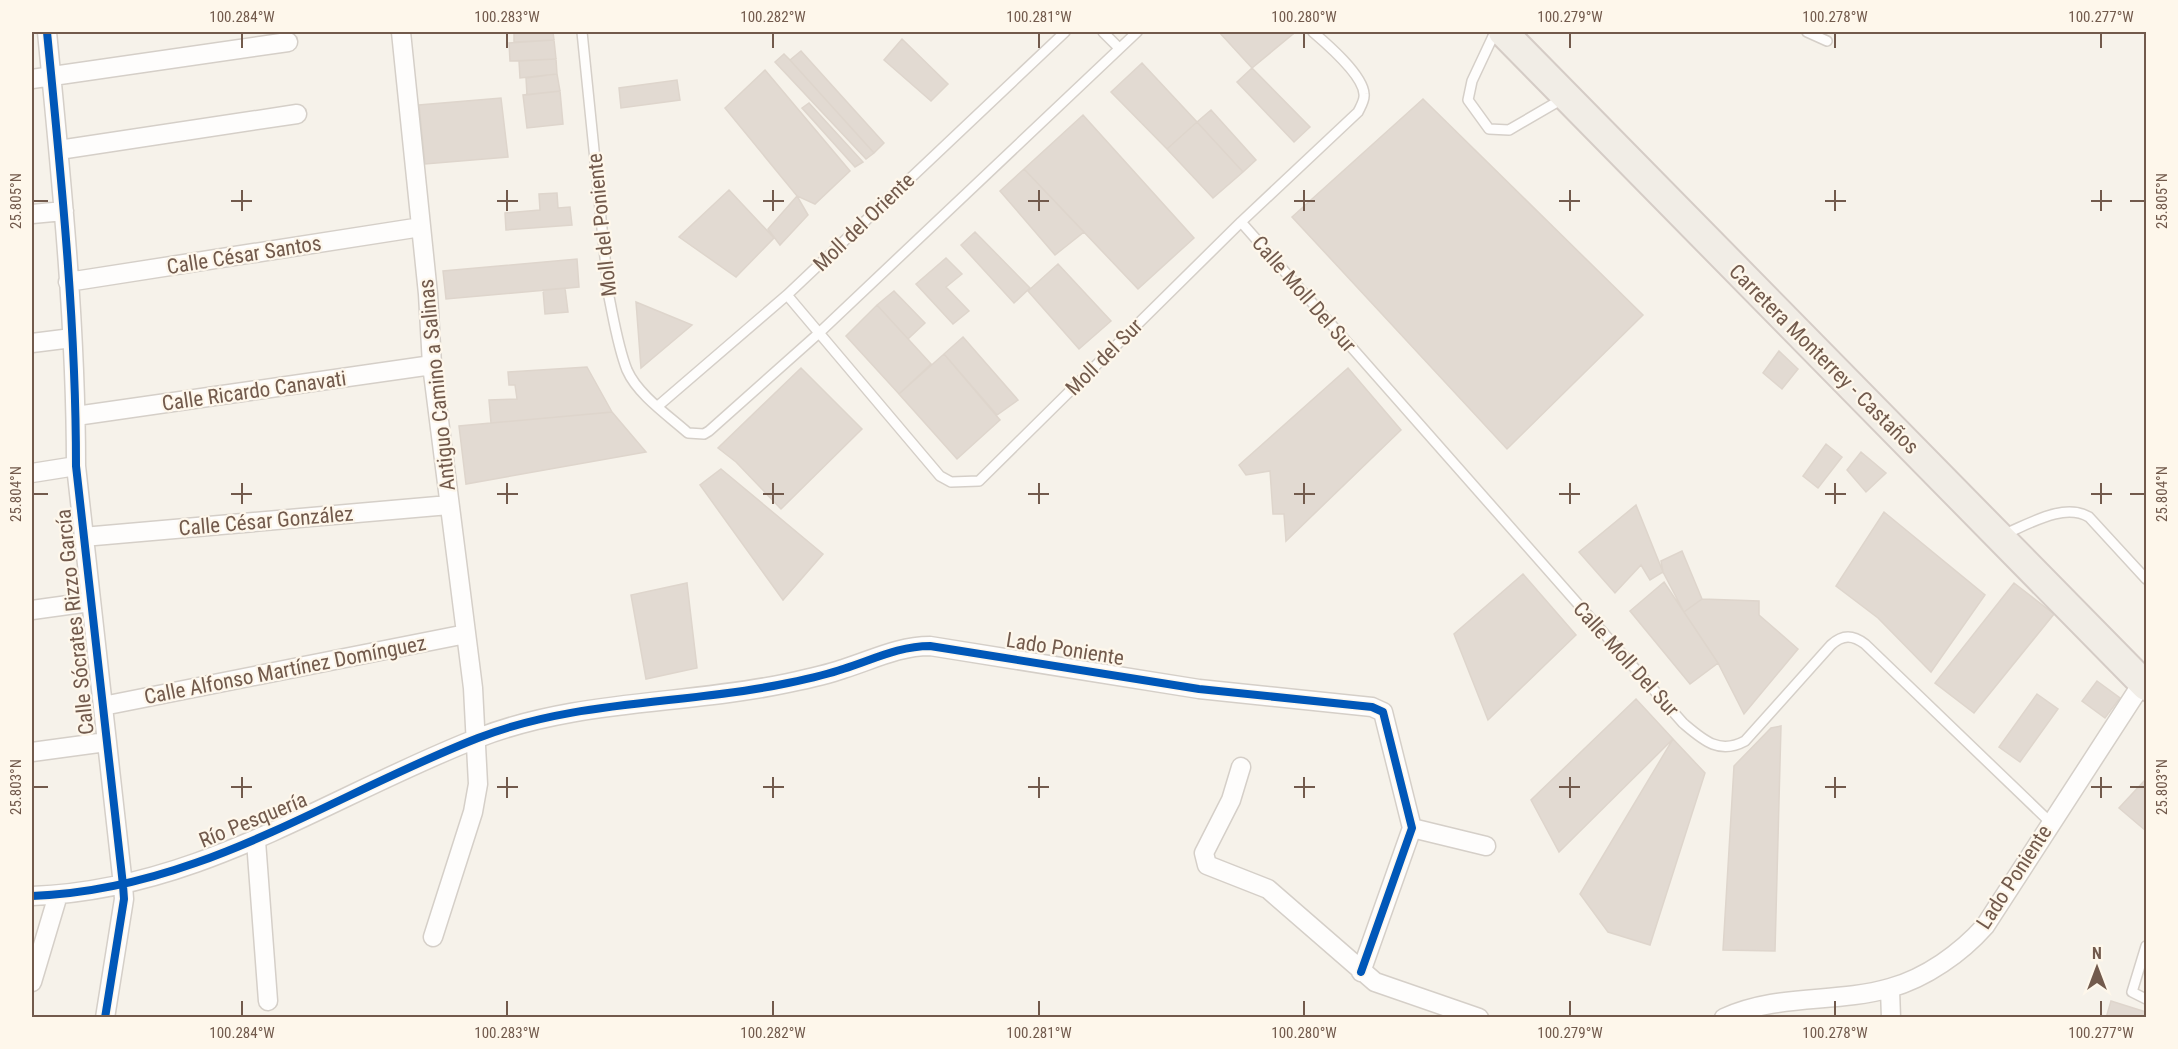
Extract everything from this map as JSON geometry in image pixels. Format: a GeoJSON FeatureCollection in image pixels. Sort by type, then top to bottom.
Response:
{"type":"FeatureCollection","features":[{"type":"Feature","properties":{"kind":"main road","name":"Carretera Monterrey - Castaños"},"geometry":{"type":"LineString","coordinates":[[1503,32],[2145,684]]}},
{"type":"Feature","properties":{"kind":"street","name":"Calle Sócrates Rizzo García"},"geometry":{"type":"LineString","coordinates":[[47,32],[64,211],[76,417],[76,466],[124,899],[105,1017]]}},
{"type":"Feature","properties":{"kind":"street","name":"Antiguo Camino a Salinas"},"geometry":{"type":"LineString","coordinates":[[401,32],[421,227],[432,365],[477,739],[478,784],[473,812],[433,937]]}},
{"type":"Feature","properties":{"kind":"street"},"geometry":{"type":"LineString","coordinates":[[32,79],[288,42]]}},
{"type":"Feature","properties":{"kind":"street"},"geometry":{"type":"LineString","coordinates":[[59,150],[297,114]]}},
{"type":"Feature","properties":{"kind":"street"},"geometry":{"type":"LineString","coordinates":[[32,214],[64,211]]}},
{"type":"Feature","properties":{"kind":"street","name":"Calle César Santos"},"geometry":{"type":"LineString","coordinates":[[68,282],[421,227]]}},
{"type":"Feature","properties":{"kind":"street"},"geometry":{"type":"LineString","coordinates":[[32,343],[72,338]]}},
{"type":"Feature","properties":{"kind":"street","name":"Calle Ricardo Canavati"},"geometry":{"type":"LineString","coordinates":[[76,417],[432,365]]}},
{"type":"Feature","properties":{"kind":"street"},"geometry":{"type":"LineString","coordinates":[[32,473],[76,466]]}},
{"type":"Feature","properties":{"kind":"street","name":"Calle César González"},"geometry":{"type":"LineString","coordinates":[[83,537],[449,505]]}},
{"type":"Feature","properties":{"kind":"street"},"geometry":{"type":"LineString","coordinates":[[32,610],[90,602]]}},
{"type":"Feature","properties":{"kind":"street","name":"Calle Alfonso Martínez Domínguez"},"geometry":{"type":"LineString","coordinates":[[103,706],[466,634]]}},
{"type":"Feature","properties":{"kind":"street","name":"Lado Poniente"},"geometry":{"type":"LineString","coordinates":[[477,739],[525,722],[565,712],[787,683],[842,670],[916,646],[930,646],[1198,689],[1377,708],[1383,712],[1387,720],[1412,828]]}},
{"type":"Feature","properties":{"kind":"street","name":"Lado Poniente"},"geometry":{"type":"LineString","coordinates":[[1724,1017],[1765,1003],[1890,989],[1952,957],[1972,940],[1998,906],[2050,822],[2145,684]]}},
{"type":"Feature","properties":{"kind":"street","name":"Río Pesquería"},"geometry":{"type":"LineString","coordinates":[[32,896],[58,895],[123,885],[164,874],[256,841],[477,739]]}},
{"type":"Feature","properties":{"kind":"street"},"geometry":{"type":"LineString","coordinates":[[32,752],[106,742]]}},
{"type":"Feature","properties":{"kind":"street"},"geometry":{"type":"LineString","coordinates":[[1241,767],[1231,800],[1204,853],[1206,865],[1268,889],[1360,972],[1394,990],[1479,1017]]}},
{"type":"Feature","properties":{"kind":"street"},"geometry":{"type":"LineString","coordinates":[[1360,972],[1412,828],[1486,846]]}},
{"type":"Feature","properties":{"kind":"street"},"geometry":{"type":"LineString","coordinates":[[256,841],[268,1001]]}},
{"type":"Feature","properties":{"kind":"street"},"geometry":{"type":"LineString","coordinates":[[32,982],[58,895]]}},
{"type":"Feature","properties":{"kind":"street"},"geometry":{"type":"LineString","coordinates":[[1890,989],[1891,1017]]}},
{"type":"Feature","properties":{"kind":"lane","name":"Moll del Poniente"},"geometry":{"type":"LineString","coordinates":[[582,32],[609,297],[628,371],[658,406],[688,433],[704,434],[819,333],[1137,32]]}},
{"type":"Feature","properties":{"kind":"lane","name":"Moll del Oriente"},"geometry":{"type":"LineString","coordinates":[[658,406],[787,295],[1065,32]]}},
{"type":"Feature","properties":{"kind":"lane"},"geometry":{"type":"LineString","coordinates":[[1103,32],[1119,48]]}},
{"type":"Feature","properties":{"kind":"lane","name":"Moll del Sur"},"geometry":{"type":"LineString","coordinates":[[787,295],[940,476],[951,482],[979,481],[1241,222],[1358,112],[1363,103],[1364,93],[1361,83],[1339,56],[1313,32]]}},
{"type":"Feature","properties":{"kind":"lane"},"geometry":{"type":"LineString","coordinates":[[1494,32],[1472,81],[1468,100],[1489,129],[1509,130],[1566,97]]}},
{"type":"Feature","properties":{"kind":"lane"},"geometry":{"type":"LineString","coordinates":[[1807,32],[1827,41]]}},
{"type":"Feature","properties":{"kind":"lane","name":"Calle Moll Del Sur"},"geometry":{"type":"LineString","coordinates":[[1241,222],[1683,723],[1707,743],[1729,747],[1745,741],[1837,639],[1851,637],[1865,644],[2050,822]]}},
{"type":"Feature","properties":{"kind":"lane"},"geometry":{"type":"LineString","coordinates":[[2000,536],[2064,512],[2081,512],[2089,517],[2146,579]]}},
{"type":"Feature","properties":{"kind":"lane"},"geometry":{"type":"LineString","coordinates":[[2146,946],[2132,992],[2146,999]]}},
{"type":"Feature","properties":{"kind":"building"},"geometry":{"type":"Polygon","coordinates":[[[514,32],[553,32],[554,40],[514,42],[514,32]]]}},
{"type":"Feature","properties":{"kind":"building"},"geometry":{"type":"Polygon","coordinates":[[[1219,32],[1290,32],[1293,34],[1252,68],[1219,32]]]}},
{"type":"Feature","properties":{"kind":"building"},"geometry":{"type":"Polygon","coordinates":[[[902,39],[948,84],[931,101],[884,60],[902,39]]]}},
{"type":"Feature","properties":{"kind":"building"},"geometry":{"type":"Polygon","coordinates":[[[554,40],[556,59],[510,61],[509,43],[554,40]]]}},
{"type":"Feature","properties":{"kind":"building"},"geometry":{"type":"Polygon","coordinates":[[[801,51],[884,143],[874,153],[790,60],[801,51]]]}},
{"type":"Feature","properties":{"kind":"building"},"geometry":{"type":"Polygon","coordinates":[[[784,54],[874,153],[866,159],[775,62],[784,54]]]}},
{"type":"Feature","properties":{"kind":"building"},"geometry":{"type":"Polygon","coordinates":[[[556,59],[557,74],[520,78],[519,61],[556,59]]]}},
{"type":"Feature","properties":{"kind":"building"},"geometry":{"type":"Polygon","coordinates":[[[1142,63],[1197,122],[1167,149],[1111,92],[1142,63]]]}},
{"type":"Feature","properties":{"kind":"building"},"geometry":{"type":"Polygon","coordinates":[[[1252,68],[1310,127],[1294,142],[1237,82],[1252,68]]]}},
{"type":"Feature","properties":{"kind":"building"},"geometry":{"type":"Polygon","coordinates":[[[765,70],[850,171],[815,204],[797,196],[725,108],[765,70]]]}},
{"type":"Feature","properties":{"kind":"building"},"geometry":{"type":"Polygon","coordinates":[[[557,74],[560,91],[527,95],[526,78],[557,74]]]}},
{"type":"Feature","properties":{"kind":"building"},"geometry":{"type":"Polygon","coordinates":[[[677,80],[680,100],[621,108],[619,88],[677,80]]]}},
{"type":"Feature","properties":{"kind":"building"},"geometry":{"type":"Polygon","coordinates":[[[560,91],[563,124],[527,128],[523,95],[560,91]]]}},
{"type":"Feature","properties":{"kind":"building"},"geometry":{"type":"Polygon","coordinates":[[[501,98],[508,157],[425,164],[419,105],[501,98]]]}},
{"type":"Feature","properties":{"kind":"building"},"geometry":{"type":"Polygon","coordinates":[[[1423,99],[1643,315],[1507,449],[1292,217],[1423,99]]]}},
{"type":"Feature","properties":{"kind":"building"},"geometry":{"type":"Polygon","coordinates":[[[809,103],[863,162],[855,167],[802,108],[809,103]]]}},
{"type":"Feature","properties":{"kind":"building"},"geometry":{"type":"Polygon","coordinates":[[[1211,110],[1256,160],[1243,172],[1197,122],[1211,110]]]}},
{"type":"Feature","properties":{"kind":"building"},"geometry":{"type":"Polygon","coordinates":[[[1083,115],[1194,238],[1138,289],[1024,169],[1083,115]]]}},
{"type":"Feature","properties":{"kind":"building"},"geometry":{"type":"Polygon","coordinates":[[[1197,122],[1243,172],[1213,198],[1167,149],[1197,122]]]}},
{"type":"Feature","properties":{"kind":"building"},"geometry":{"type":"Polygon","coordinates":[[[1024,169],[1084,232],[1055,255],[1000,191],[1024,169]]]}},
{"type":"Feature","properties":{"kind":"building"},"geometry":{"type":"Polygon","coordinates":[[[729,190],[774,238],[736,277],[679,237],[729,190]]]}},
{"type":"Feature","properties":{"kind":"building"},"geometry":{"type":"Polygon","coordinates":[[[557,193],[558,208],[570,207],[572,225],[506,230],[505,213],[540,210],[539,194],[557,193]]]}},
{"type":"Feature","properties":{"kind":"building"},"geometry":{"type":"Polygon","coordinates":[[[797,196],[808,215],[780,245],[768,229],[797,196]]]}},
{"type":"Feature","properties":{"kind":"building"},"geometry":{"type":"Polygon","coordinates":[[[975,232],[1030,288],[1014,303],[961,245],[975,232]]]}},
{"type":"Feature","properties":{"kind":"building"},"geometry":{"type":"Polygon","coordinates":[[[946,258],[962,274],[946,287],[969,311],[953,324],[916,284],[946,258]]]}},
{"type":"Feature","properties":{"kind":"building"},"geometry":{"type":"Polygon","coordinates":[[[577,259],[579,287],[446,299],[443,271],[577,259]]]}},
{"type":"Feature","properties":{"kind":"building"},"geometry":{"type":"Polygon","coordinates":[[[1058,264],[1111,321],[1079,349],[1028,291],[1058,264]]]}},
{"type":"Feature","properties":{"kind":"building"},"geometry":{"type":"Polygon","coordinates":[[[565,288],[568,312],[545,314],[543,290],[565,288]]]}},
{"type":"Feature","properties":{"kind":"building"},"geometry":{"type":"Polygon","coordinates":[[[894,291],[925,323],[908,339],[877,305],[894,291]]]}},
{"type":"Feature","properties":{"kind":"building"},"geometry":{"type":"Polygon","coordinates":[[[636,302],[692,325],[641,368],[636,302]]]}},
{"type":"Feature","properties":{"kind":"building"},"geometry":{"type":"Polygon","coordinates":[[[877,305],[931,364],[899,394],[846,336],[877,305]]]}},
{"type":"Feature","properties":{"kind":"building"},"geometry":{"type":"Polygon","coordinates":[[[963,337],[1018,400],[997,415],[944,354],[963,337]]]}},
{"type":"Feature","properties":{"kind":"building"},"geometry":{"type":"Polygon","coordinates":[[[1779,351],[1798,369],[1782,389],[1763,373],[1779,351]]]}},
{"type":"Feature","properties":{"kind":"building"},"geometry":{"type":"Polygon","coordinates":[[[944,354],[1000,420],[957,459],[899,394],[944,354]]]}},
{"type":"Feature","properties":{"kind":"building"},"geometry":{"type":"Polygon","coordinates":[[[587,367],[612,412],[491,423],[489,400],[517,399],[515,385],[509,385],[508,372],[587,367]]]}},
{"type":"Feature","properties":{"kind":"building"},"geometry":{"type":"Polygon","coordinates":[[[801,368],[862,429],[781,509],[736,462],[718,448],[801,368]]]}},
{"type":"Feature","properties":{"kind":"building"},"geometry":{"type":"Polygon","coordinates":[[[1348,368],[1401,430],[1286,541],[1284,514],[1273,514],[1270,471],[1246,475],[1239,465],[1348,368]]]}},
{"type":"Feature","properties":{"kind":"building"},"geometry":{"type":"Polygon","coordinates":[[[612,412],[646,452],[466,484],[459,426],[612,412]]]}},
{"type":"Feature","properties":{"kind":"building"},"geometry":{"type":"Polygon","coordinates":[[[1826,444],[1842,457],[1818,488],[1803,476],[1826,444]]]}},
{"type":"Feature","properties":{"kind":"building"},"geometry":{"type":"Polygon","coordinates":[[[1861,452],[1886,473],[1866,492],[1847,470],[1861,452]]]}},
{"type":"Feature","properties":{"kind":"building"},"geometry":{"type":"Polygon","coordinates":[[[721,469],[823,554],[783,600],[700,485],[721,469]]]}},
{"type":"Feature","properties":{"kind":"building"},"geometry":{"type":"Polygon","coordinates":[[[1636,505],[1663,572],[1650,580],[1641,565],[1615,593],[1579,552],[1636,505]]]}},
{"type":"Feature","properties":{"kind":"building"},"geometry":{"type":"Polygon","coordinates":[[[1884,512],[1985,595],[1931,672],[1878,618],[1836,586],[1884,512]]]}},
{"type":"Feature","properties":{"kind":"building"},"geometry":{"type":"Polygon","coordinates":[[[1682,551],[1702,599],[1684,612],[1663,572],[1661,561],[1682,551]]]}},
{"type":"Feature","properties":{"kind":"building"},"geometry":{"type":"Polygon","coordinates":[[[1523,574],[1576,635],[1488,720],[1454,634],[1523,574]]]}},
{"type":"Feature","properties":{"kind":"building"},"geometry":{"type":"Polygon","coordinates":[[[1664,582],[1718,663],[1690,684],[1630,611],[1664,582]]]}},
{"type":"Feature","properties":{"kind":"building"},"geometry":{"type":"Polygon","coordinates":[[[687,583],[697,668],[646,679],[631,595],[687,583]]]}},
{"type":"Feature","properties":{"kind":"building"},"geometry":{"type":"Polygon","coordinates":[[[2014,583],[2054,614],[1974,713],[1935,683],[2014,583]]]}},
{"type":"Feature","properties":{"kind":"building"},"geometry":{"type":"Polygon","coordinates":[[[1702,599],[1759,601],[1759,615],[1798,649],[1744,714],[1718,663],[1684,612],[1702,599]]]}},
{"type":"Feature","properties":{"kind":"building"},"geometry":{"type":"Polygon","coordinates":[[[2097,681],[2120,698],[2105,718],[2082,701],[2097,681]]]}},
{"type":"Feature","properties":{"kind":"building"},"geometry":{"type":"Polygon","coordinates":[[[2037,694],[2058,709],[2020,762],[1999,747],[2037,694]]]}},
{"type":"Feature","properties":{"kind":"building"},"geometry":{"type":"Polygon","coordinates":[[[1636,699],[1673,739],[1559,852],[1531,800],[1636,699]]]}},
{"type":"Feature","properties":{"kind":"building"},"geometry":{"type":"Polygon","coordinates":[[[1781,726],[1775,951],[1723,950],[1734,766],[1771,728],[1781,726]]]}},
{"type":"Feature","properties":{"kind":"building"},"geometry":{"type":"Polygon","coordinates":[[[1673,739],[1705,773],[1650,945],[1608,932],[1580,894],[1673,739]]]}},
{"type":"Feature","properties":{"kind":"building"},"geometry":{"type":"Polygon","coordinates":[[[2146,779],[2146,831],[2119,808],[2146,779]]]}},
{"type":"Feature","properties":{"kind":"building"},"geometry":{"type":"Polygon","coordinates":[[[2111,1001],[2146,1012],[2144,1018],[2106,1018],[2111,1001]]]}},
{"type":"Feature","properties":{"kind":"cycle path"},"geometry":{"type":"LineString","coordinates":[[47,32],[71,303],[76,466],[124,899],[105,1018]]}},
{"type":"Feature","properties":{"kind":"cycle path"},"geometry":{"type":"LineString","coordinates":[[32,896],[93,890],[151,877],[207,859],[261,837],[422,761],[516,725],[593,709],[788,683],[830,673],[896,651],[930,646],[1199,689],[1372,707],[1383,712],[1412,828],[1361,972]]}}]}
